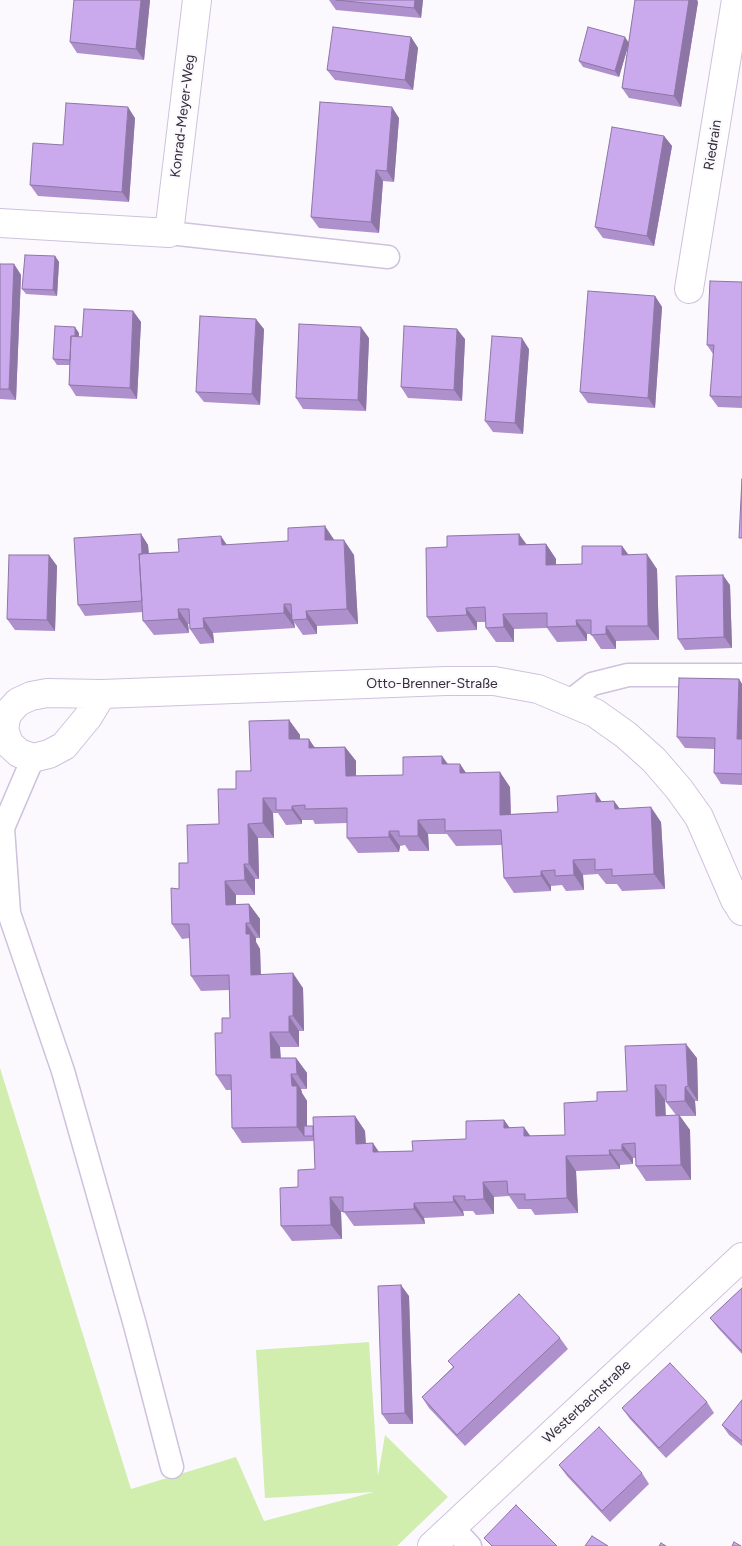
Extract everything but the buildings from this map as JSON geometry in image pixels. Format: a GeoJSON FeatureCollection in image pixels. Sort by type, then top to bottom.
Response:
{"type":"FeatureCollection","features":[{"type":"Feature","properties":{"kind":"street","name":"Konrad-Meyer-Weg"},"geometry":{"type":"LineString","coordinates":[[169,233],[197,0]]}},
{"type":"Feature","properties":{"kind":"street","name":"Riedrain"},"geometry":{"type":"LineString","coordinates":[[689,289],[736,0]]}},
{"type":"Feature","properties":{"kind":"street"},"geometry":{"type":"LineString","coordinates":[[0,223],[169,233]]}},
{"type":"Feature","properties":{"kind":"street","name":"Otto-Brenner-Straße"},"geometry":{"type":"LineString","coordinates":[[33,758],[19,753],[10,744],[4,729],[7,714],[18,702],[47,693],[102,694],[446,681],[494,681],[538,689],[595,713],[654,760],[679,789],[699,817],[735,900],[742,911]]}},
{"type":"Feature","properties":{"kind":"street"},"geometry":{"type":"LineString","coordinates":[[33,758],[50,754],[64,746],[83,724],[102,694]]}},
{"type":"Feature","properties":{"kind":"street","name":"Westerbachstraße"},"geometry":{"type":"LineString","coordinates":[[432,1546],[461,1536],[742,1257]]}},
{"type":"Feature","properties":{"kind":"lane"},"geometry":{"type":"LineString","coordinates":[[169,233],[388,257]]}},
{"type":"Feature","properties":{"kind":"lane"},"geometry":{"type":"LineString","coordinates":[[570,701],[592,684],[628,675],[742,675]]}},
{"type":"Feature","properties":{"kind":"lane"},"geometry":{"type":"LineString","coordinates":[[33,758],[3,828],[9,913],[62,1071],[135,1324],[172,1467]]}},
{"type":"Feature","properties":{"kind":"green space"},"geometry":{"type":"Polygon","coordinates":[[[0,1068],[131,1489],[236,1457],[264,1521],[374,1492],[265,1498],[256,1350],[369,1342],[378,1476],[385,1435],[448,1497],[397,1546],[0,1546],[0,1068]]]}}]}
